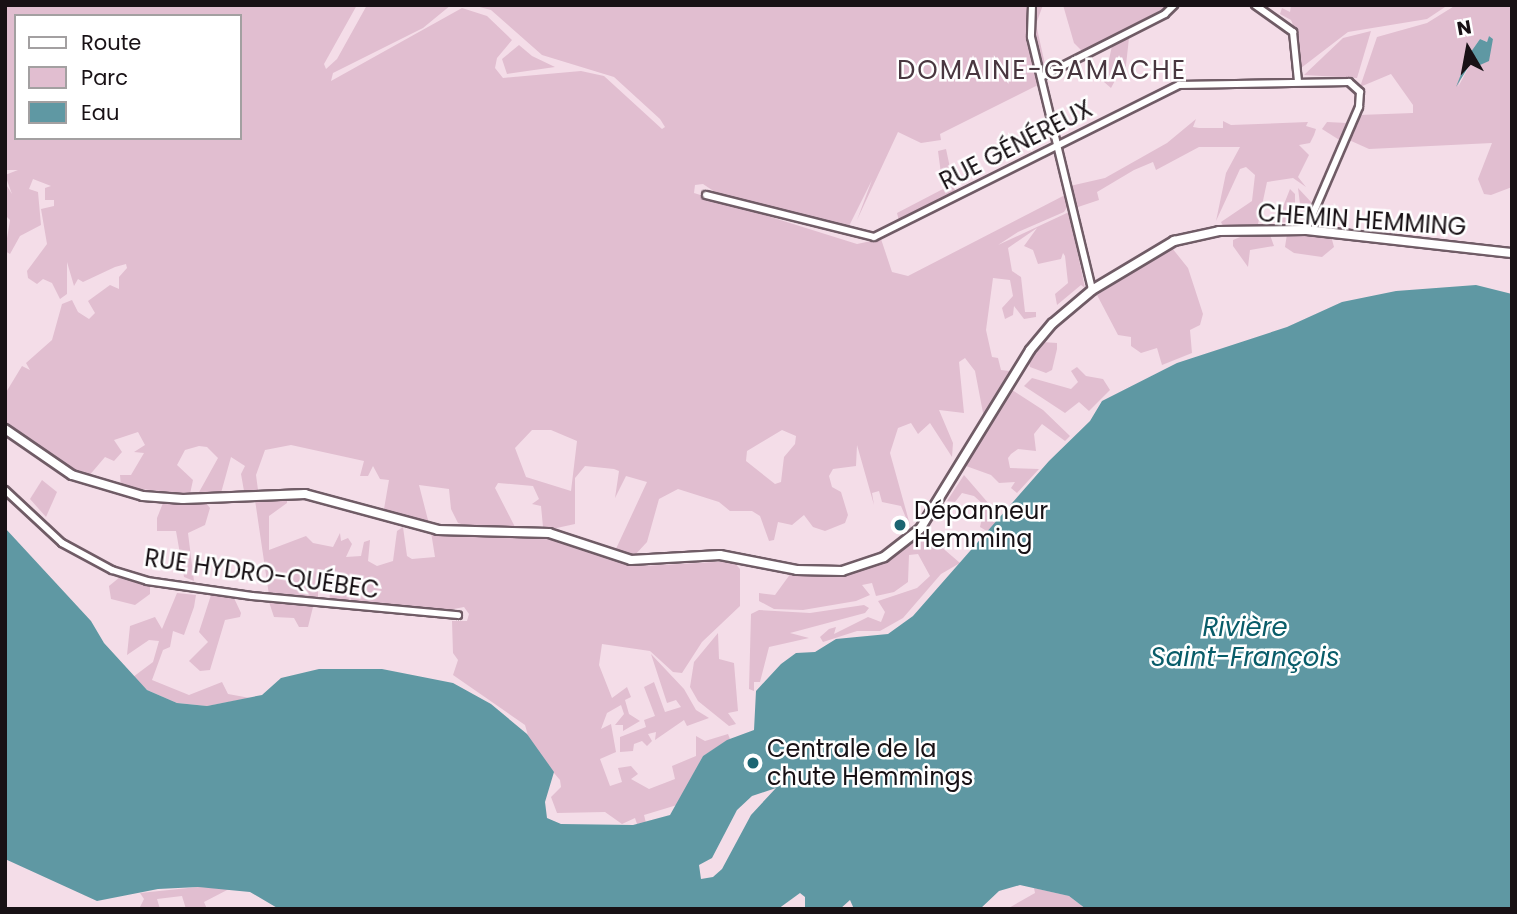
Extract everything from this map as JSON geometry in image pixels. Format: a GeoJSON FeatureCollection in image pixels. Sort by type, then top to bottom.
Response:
{"type":"FeatureCollection","features":[{"type":"Feature","properties":{"kind":"street"},"geometry":{"type":"LineString","coordinates":[[1032,5],[1029,26],[1092,290]]}},
{"type":"Feature","properties":{"kind":"street"},"geometry":{"type":"LineString","coordinates":[[1041,77],[1159,18],[1174,5]]}},
{"type":"Feature","properties":{"kind":"street"},"geometry":{"type":"LineString","coordinates":[[1255,5],[1293,32],[1298,81]]}},
{"type":"Feature","properties":{"kind":"street","name":"RUE GÉNÉREUX"},"geometry":{"type":"LineString","coordinates":[[706,195],[874,237],[1179,85],[1349,82],[1360,92],[1359,107],[1306,230]]}},
{"type":"Feature","properties":{"kind":"street","name":"CHEMIN HEMMING"},"geometry":{"type":"LineString","coordinates":[[5,429],[72,475],[143,496],[313,494],[438,530],[549,533],[631,560],[720,555],[802,571],[842,571],[884,557],[920,529],[1033,345],[1092,290],[1189,235],[1306,230],[1512,253]]}},
{"type":"Feature","properties":{"kind":"street","name":"RUE HYDRO-QUÉBEC"},"geometry":{"type":"LineString","coordinates":[[5,490],[62,543],[112,570],[147,581],[250,596],[458,615]]}},
{"type":"Feature","properties":{"kind":"green space"},"geometry":{"type":"Polygon","coordinates":[[[5,5],[357,5],[324,64],[326,69],[337,59],[367,5],[451,5],[423,28],[333,73],[331,81],[462,8],[487,16],[512,40],[497,58],[495,68],[503,78],[581,71],[604,76],[662,129],[665,127],[660,119],[614,77],[542,55],[491,10],[472,5],[1043,5],[1036,24],[1046,69],[1041,68],[1032,34],[1032,11],[1027,10],[1040,84],[940,134],[941,140],[921,143],[898,132],[857,220],[872,180],[848,228],[727,200],[703,184],[695,185],[694,193],[857,244],[881,239],[892,272],[908,276],[1065,195],[1068,206],[1064,212],[1018,232],[998,245],[1069,212],[1085,288],[1081,285],[1057,305],[1055,294],[1068,283],[1065,256],[1063,253],[1061,259],[1038,264],[1033,250],[1024,246],[1037,228],[1008,248],[1012,271],[1021,277],[1025,312],[1036,312],[1036,317],[1024,319],[1014,306],[1013,315],[1005,319],[1002,308],[1013,296],[1010,280],[993,278],[986,330],[992,357],[998,358],[1001,370],[1009,371],[1010,376],[984,418],[975,371],[965,358],[959,362],[964,413],[939,410],[953,443],[952,457],[930,423],[918,434],[911,423],[898,428],[890,453],[912,532],[901,506],[882,502],[879,491],[872,493],[874,505],[857,445],[856,466],[833,469],[829,476],[832,487],[841,492],[848,515],[845,523],[825,531],[813,527],[804,515],[792,525],[778,522],[774,540],[769,541],[760,516],[752,511],[730,511],[719,502],[678,489],[659,499],[647,542],[634,556],[615,551],[647,482],[626,476],[615,498],[619,471],[614,469],[585,466],[575,478],[575,524],[552,529],[543,527],[541,506],[532,504],[539,499],[533,486],[498,483],[495,488],[515,527],[474,528],[458,523],[451,509],[449,489],[419,485],[429,524],[384,509],[389,480],[380,479],[373,466],[368,476],[360,476],[364,461],[291,445],[265,450],[256,475],[258,490],[244,491],[241,474],[245,466],[231,457],[221,493],[198,494],[218,458],[207,447],[199,446],[185,450],[177,465],[193,480],[190,494],[121,487],[120,475],[131,475],[144,453],[134,452],[145,445],[138,432],[114,440],[122,452],[114,461],[105,457],[88,477],[61,464],[5,424],[5,394],[22,366],[30,370],[26,363],[52,340],[62,304],[72,300],[78,312],[89,319],[95,313],[88,301],[110,285],[119,289],[119,277],[127,268],[126,264],[83,282],[78,279],[74,286],[67,262],[67,294],[60,299],[52,283],[43,279],[37,284],[28,278],[27,271],[47,244],[41,209],[54,206],[54,200],[45,200],[45,188],[51,186],[33,179],[29,189],[38,192],[41,225],[20,236],[10,254],[5,251],[10,220],[5,215],[5,183],[12,194],[5,175],[18,170],[5,170],[5,5]],[[532,430],[515,448],[526,477],[571,491],[577,441],[551,430],[532,430]],[[782,430],[747,451],[746,461],[775,484],[781,482],[784,457],[795,444],[796,436],[782,430]]]}},
{"type":"Feature","properties":{"kind":"green space"},"geometry":{"type":"Polygon","coordinates":[[[1063,5],[1170,5],[1083,52],[1074,43],[1063,5]]]}},
{"type":"Feature","properties":{"kind":"green space"},"geometry":{"type":"Polygon","coordinates":[[[1291,5],[1448,5],[1427,19],[1348,32],[1301,68],[1296,32],[1291,20],[1280,14],[1282,8],[1290,12],[1291,5]]]}},
{"type":"Feature","properties":{"kind":"green space"},"geometry":{"type":"Polygon","coordinates":[[[1456,5],[1512,5],[1512,187],[1491,195],[1484,194],[1478,179],[1492,143],[1369,149],[1349,140],[1359,115],[1413,113],[1413,105],[1391,74],[1360,87],[1377,37],[1427,23],[1456,5]],[[1489,36],[1487,42],[1480,39],[1468,56],[1458,87],[1472,61],[1480,65],[1493,39],[1489,36]]]}},
{"type":"Feature","properties":{"kind":"green space"},"geometry":{"type":"Polygon","coordinates":[[[1371,31],[1357,78],[1304,75],[1343,38],[1371,31]]]}},
{"type":"Feature","properties":{"kind":"green space"},"geometry":{"type":"Polygon","coordinates":[[[1129,38],[1125,74],[1118,75],[1111,88],[1104,82],[1112,46],[1129,38]]]}},
{"type":"Feature","properties":{"kind":"green space"},"geometry":{"type":"Polygon","coordinates":[[[519,45],[532,56],[555,67],[507,74],[502,59],[519,45]]]}},
{"type":"Feature","properties":{"kind":"green space"},"geometry":{"type":"Polygon","coordinates":[[[1196,119],[1193,127],[1199,128],[1223,128],[1223,121],[1231,125],[1308,122],[1306,126],[1316,129],[1310,143],[1299,145],[1309,155],[1298,177],[1306,187],[1293,178],[1267,182],[1258,224],[1223,226],[1221,222],[1252,201],[1255,175],[1246,167],[1240,169],[1216,221],[1226,173],[1240,147],[1199,147],[1156,170],[1153,162],[1134,170],[1097,192],[1099,200],[1075,208],[1070,186],[1105,178],[1167,143],[1196,119]]]}},
{"type":"Feature","properties":{"kind":"green space"},"geometry":{"type":"Polygon","coordinates":[[[1327,122],[1347,123],[1341,141],[1322,129],[1327,122]]]}},
{"type":"Feature","properties":{"kind":"green space"},"geometry":{"type":"Polygon","coordinates":[[[946,149],[955,191],[899,221],[897,213],[943,189],[938,151],[946,149]]]}},
{"type":"Feature","properties":{"kind":"green space"},"geometry":{"type":"Polygon","coordinates":[[[1298,188],[1312,203],[1302,223],[1277,222],[1290,189],[1295,194],[1295,206],[1300,204],[1298,188]]]}},
{"type":"Feature","properties":{"kind":"green space"},"geometry":{"type":"Polygon","coordinates":[[[1287,234],[1331,236],[1334,247],[1322,257],[1294,253],[1285,247],[1287,234]]]}},
{"type":"Feature","properties":{"kind":"green space"},"geometry":{"type":"Polygon","coordinates":[[[1245,235],[1270,235],[1274,246],[1250,250],[1248,267],[1233,246],[1233,240],[1245,235]]]}},
{"type":"Feature","properties":{"kind":"green space"},"geometry":{"type":"Polygon","coordinates":[[[1172,248],[1188,268],[1203,314],[1200,325],[1190,330],[1192,353],[1162,365],[1157,348],[1141,353],[1131,346],[1131,337],[1118,335],[1097,295],[1172,248]]]}},
{"type":"Feature","properties":{"kind":"green space"},"geometry":{"type":"Polygon","coordinates":[[[1042,342],[1057,343],[1052,370],[1046,373],[1030,367],[1029,362],[1042,342]]]}},
{"type":"Feature","properties":{"kind":"green space"},"geometry":{"type":"Polygon","coordinates":[[[1077,367],[1086,376],[1103,379],[1110,390],[1089,411],[1079,402],[1065,413],[1024,386],[1032,378],[1071,389],[1078,382],[1071,371],[1077,367]]]}},
{"type":"Feature","properties":{"kind":"green space"},"geometry":{"type":"Polygon","coordinates":[[[1012,390],[1043,410],[1070,436],[1065,441],[1042,424],[1034,434],[1036,451],[1018,449],[1011,454],[1008,458],[1010,468],[1039,469],[1017,493],[1011,488],[1015,482],[999,483],[991,475],[966,466],[1012,390]]]}},
{"type":"Feature","properties":{"kind":"green space"},"geometry":{"type":"Polygon","coordinates":[[[964,475],[1002,519],[990,533],[980,527],[985,506],[974,496],[962,493],[955,502],[947,501],[964,475]]]}},
{"type":"Feature","properties":{"kind":"green space"},"geometry":{"type":"Polygon","coordinates":[[[42,480],[57,492],[46,517],[30,499],[42,480]]]}},
{"type":"Feature","properties":{"kind":"green space"},"geometry":{"type":"Polygon","coordinates":[[[287,497],[287,503],[269,516],[269,550],[306,536],[313,543],[333,547],[340,533],[341,541],[348,538],[352,544],[346,557],[361,556],[364,542],[370,540],[368,561],[377,566],[393,561],[397,531],[403,527],[407,556],[412,559],[435,557],[431,532],[546,537],[642,566],[733,561],[740,569],[740,606],[702,642],[682,673],[673,672],[650,651],[602,644],[599,665],[612,698],[627,687],[631,697],[625,700],[629,714],[640,721],[623,731],[623,725],[615,725],[624,714],[621,705],[607,713],[601,729],[611,724],[616,752],[600,759],[610,786],[622,782],[618,768],[631,766],[638,774],[631,779],[649,789],[675,779],[672,766],[696,756],[696,736],[705,741],[728,734],[730,739],[703,756],[677,805],[644,815],[646,823],[637,824],[635,818],[622,824],[605,812],[557,813],[551,797],[561,787],[560,780],[531,746],[525,725],[453,675],[458,660],[453,653],[452,621],[467,621],[469,614],[464,607],[438,612],[352,604],[350,597],[348,604],[329,601],[332,580],[324,579],[325,571],[318,569],[318,600],[269,595],[255,500],[287,497]]]}},
{"type":"Feature","properties":{"kind":"green space"},"geometry":{"type":"Polygon","coordinates":[[[205,502],[210,508],[205,525],[188,533],[194,581],[184,577],[176,531],[157,531],[157,518],[163,503],[205,502]]]}},
{"type":"Feature","properties":{"kind":"green space"},"geometry":{"type":"Polygon","coordinates":[[[924,532],[960,563],[941,574],[903,618],[880,631],[857,631],[823,642],[820,637],[829,629],[836,627],[834,634],[868,617],[881,622],[885,612],[878,601],[917,588],[930,576],[918,554],[909,555],[908,582],[894,592],[876,596],[872,583],[862,585],[870,595],[856,601],[803,610],[774,609],[759,601],[759,593],[775,595],[791,573],[831,576],[864,570],[900,552],[924,532]]]}},
{"type":"Feature","properties":{"kind":"green space"},"geometry":{"type":"Polygon","coordinates":[[[120,577],[150,585],[150,594],[135,605],[111,599],[109,586],[120,577]]]}},
{"type":"Feature","properties":{"kind":"green space"},"geometry":{"type":"Polygon","coordinates":[[[177,593],[196,595],[194,607],[184,635],[173,631],[170,647],[163,650],[152,680],[189,695],[222,682],[228,694],[250,698],[207,706],[177,703],[147,690],[133,677],[153,662],[159,641],[149,640],[127,655],[130,626],[155,617],[162,629],[177,593]]]}},
{"type":"Feature","properties":{"kind":"green space"},"geometry":{"type":"Polygon","coordinates":[[[211,595],[234,598],[241,613],[240,617],[225,620],[210,670],[200,671],[189,661],[208,642],[199,632],[211,595]]]}},
{"type":"Feature","properties":{"kind":"green space"},"geometry":{"type":"Polygon","coordinates":[[[269,602],[313,607],[308,627],[299,627],[294,618],[274,617],[269,602]]]}},
{"type":"Feature","properties":{"kind":"green space"},"geometry":{"type":"Polygon","coordinates":[[[864,605],[869,608],[865,613],[790,633],[809,638],[769,647],[760,682],[754,682],[754,691],[749,689],[751,614],[759,610],[810,613],[864,605]]]}},
{"type":"Feature","properties":{"kind":"green space"},"geometry":{"type":"Polygon","coordinates":[[[718,633],[719,659],[734,663],[738,711],[728,713],[736,724],[729,726],[698,701],[690,687],[694,662],[718,633]]]}},
{"type":"Feature","properties":{"kind":"green space"},"geometry":{"type":"Polygon","coordinates":[[[651,654],[684,689],[696,710],[709,718],[687,726],[684,720],[655,740],[656,732],[648,734],[652,741],[647,746],[642,741],[634,744],[633,751],[620,752],[620,737],[646,727],[644,720],[655,716],[644,687],[654,682],[665,712],[681,707],[676,700],[667,703],[651,654]]]}},
{"type":"Feature","properties":{"kind":"green space"},"geometry":{"type":"Polygon","coordinates":[[[198,887],[229,889],[204,902],[207,909],[186,909],[182,896],[157,899],[160,909],[139,909],[144,899],[140,893],[198,887]]]}},
{"type":"Feature","properties":{"kind":"green space"},"geometry":{"type":"Polygon","coordinates":[[[1034,888],[1069,896],[1086,909],[1007,909],[1035,893],[1034,888]]]}},
{"type":"Feature","properties":{"kind":"water"},"geometry":{"type":"Polygon","coordinates":[[[1489,36],[1493,39],[1489,61],[1480,65],[1472,61],[1456,87],[1468,56],[1480,39],[1487,42],[1489,36]]]}},
{"type":"Feature","properties":{"kind":"water","name":"Rivière Saint-François"},"geometry":{"type":"Polygon","coordinates":[[[1476,285],[1512,294],[1512,909],[1086,909],[1069,896],[1020,885],[999,891],[980,909],[854,909],[850,900],[840,909],[805,909],[805,897],[800,893],[778,909],[279,909],[250,892],[198,887],[158,889],[97,901],[5,859],[5,528],[91,621],[104,643],[147,690],[177,703],[207,706],[262,695],[281,678],[319,669],[382,669],[453,683],[491,704],[527,734],[554,772],[545,802],[547,818],[561,824],[633,825],[670,815],[703,756],[727,740],[754,730],[756,691],[781,664],[796,653],[815,652],[836,639],[888,634],[913,616],[1049,461],[1090,421],[1102,401],[1177,363],[1287,327],[1342,302],[1396,291],[1476,285]],[[776,788],[752,796],[737,810],[712,858],[699,865],[701,879],[713,877],[722,869],[751,815],[776,788]]]}},
{"type":"Feature","properties":{"kind":"place","name":"Dépanneur Hemming"},"geometry":{"type":"Point","coordinates":[900,525]}},
{"type":"Feature","properties":{"kind":"place","name":"Centrale de la chute Hemmings"},"geometry":{"type":"Point","coordinates":[753,763]}},
{"type":"Feature","properties":{"kind":"district","name":"DOMAINE-GAMACHE"},"geometry":{"type":"Point","coordinates":[1042,71]}}]}
